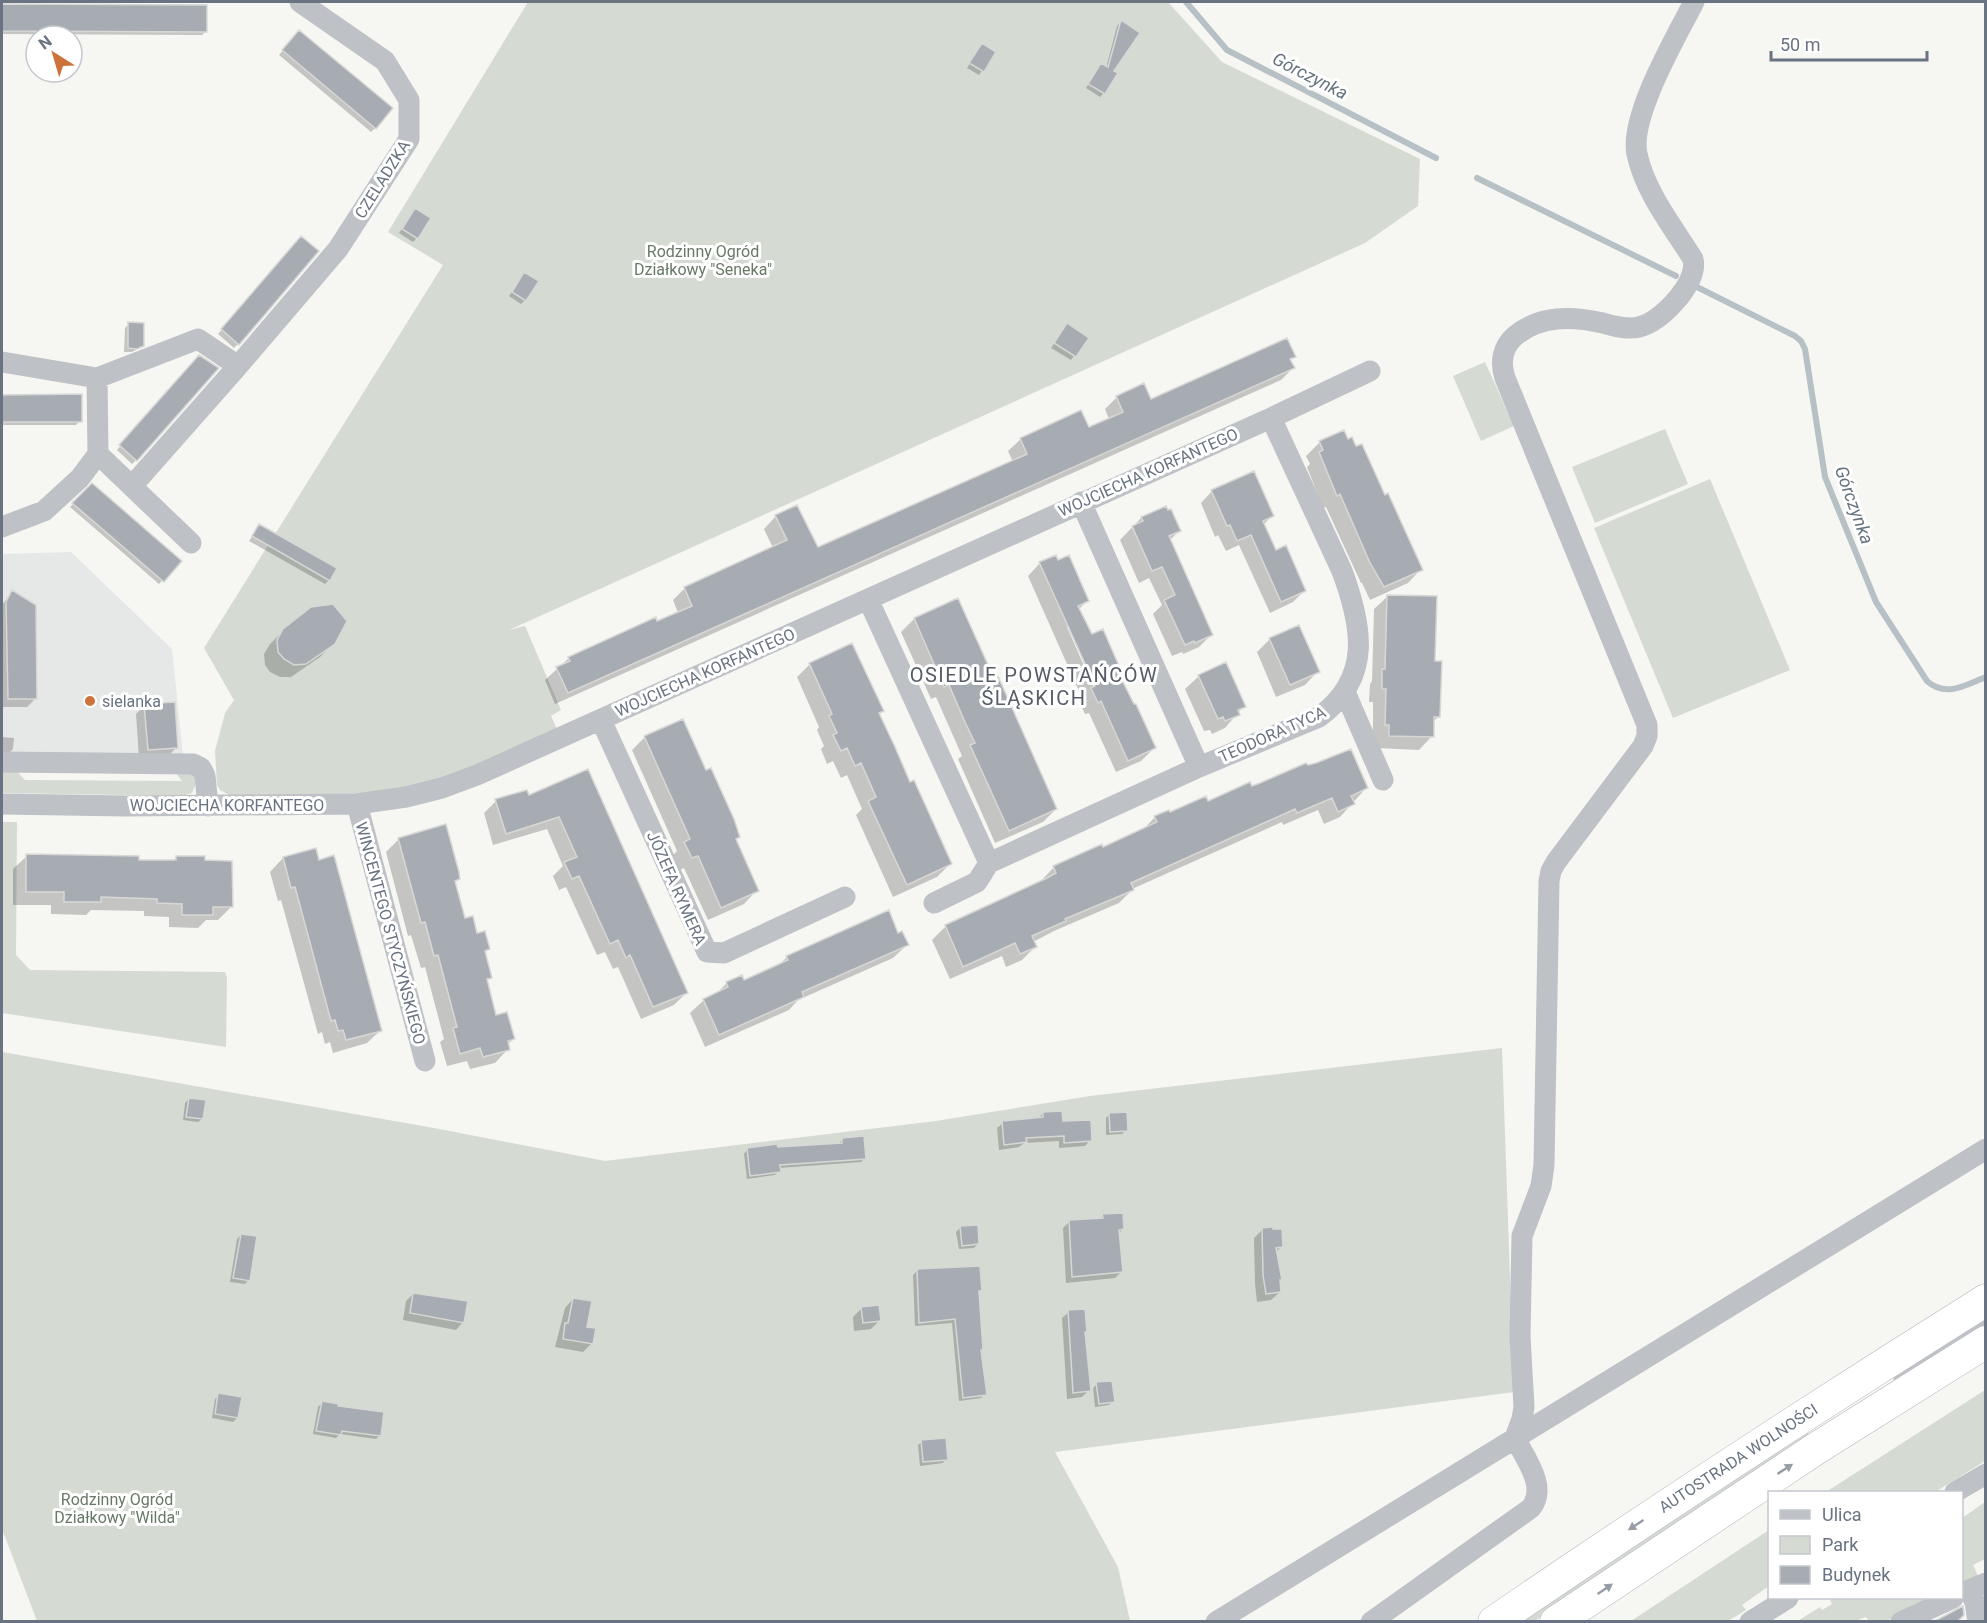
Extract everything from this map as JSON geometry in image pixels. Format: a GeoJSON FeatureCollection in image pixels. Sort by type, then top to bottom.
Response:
{"type":"FeatureCollection","features":[{"type":"Feature","properties":{"kind":"highway","name":"AUTOSTRADA WOLNOŚCI"},"geometry":{"type":"LineString","coordinates":[[1494,1622],[1617,1537],[1796,1419],[1986,1300]]}},
{"type":"Feature","properties":{"kind":"highway"},"geometry":{"type":"LineString","coordinates":[[1556,1622],[1817,1448],[1986,1342]]}},
{"type":"Feature","properties":{"kind":"street","name":"CZELADZKA"},"geometry":{"type":"LineString","coordinates":[[132,486],[338,249],[409,139],[409,100],[386,62],[300,2]]}},
{"type":"Feature","properties":{"kind":"street"},"geometry":{"type":"LineString","coordinates":[[1371,1622],[1531,1508],[1537,1498],[1537,1484],[1515,1438],[1524,1407],[1520,1336],[1522,1236],[1541,1186],[1544,1164],[1549,881],[1556,862],[1639,752],[1647,736],[1647,725],[1505,378],[1502,361],[1504,351],[1511,339],[1534,323],[1561,318],[1578,318],[1631,328],[1641,327],[1662,314],[1682,293],[1695,266],[1693,259],[1647,184],[1636,152],[1636,138],[1638,123],[1648,94],[1694,2]]}},
{"type":"Feature","properties":{"kind":"street"},"geometry":{"type":"LineString","coordinates":[[2,362],[97,378],[198,339],[238,366]]}},
{"type":"Feature","properties":{"kind":"street","name":"WOJCIECHA KORFANTEGO"},"geometry":{"type":"LineString","coordinates":[[2,804],[208,806],[357,804],[389,800],[441,788],[477,775],[601,720],[1271,418],[1370,371]]}},
{"type":"Feature","properties":{"kind":"street"},"geometry":{"type":"LineString","coordinates":[[2,527],[44,511],[80,478],[98,454],[97,378]]}},
{"type":"Feature","properties":{"kind":"street","name":"TEODORA TYCA"},"geometry":{"type":"LineString","coordinates":[[934,903],[977,882],[989,863],[1199,766],[1319,717],[1334,706],[1345,692],[1359,655],[1358,623],[1351,596],[1342,571],[1271,418]]}},
{"type":"Feature","properties":{"kind":"street"},"geometry":{"type":"LineString","coordinates":[[98,454],[191,543]]}},
{"type":"Feature","properties":{"kind":"street"},"geometry":{"type":"LineString","coordinates":[[1082,502],[1199,766]]}},
{"type":"Feature","properties":{"kind":"street"},"geometry":{"type":"LineString","coordinates":[[868,599],[989,863]]}},
{"type":"Feature","properties":{"kind":"street"},"geometry":{"type":"LineString","coordinates":[[1345,692],[1383,780]]}},
{"type":"Feature","properties":{"kind":"street","name":"JÓZEFA RYMERA"},"geometry":{"type":"LineString","coordinates":[[601,720],[707,952],[724,953],[845,897]]}},
{"type":"Feature","properties":{"kind":"street"},"geometry":{"type":"LineString","coordinates":[[2,762],[193,764],[201,768],[205,776],[208,806]]}},
{"type":"Feature","properties":{"kind":"street","name":"WINCENTEGO STYCZYŃSKIEGO"},"geometry":{"type":"LineString","coordinates":[[357,804],[425,1061]]}},
{"type":"Feature","properties":{"kind":"street"},"geometry":{"type":"LineString","coordinates":[[1216,1622],[1986,1149]]}},
{"type":"Feature","properties":{"kind":"street"},"geometry":{"type":"LineString","coordinates":[[1817,1448],[1986,1315]]}},
{"type":"Feature","properties":{"kind":"street"},"geometry":{"type":"LineString","coordinates":[[1796,1419],[1986,1324]]}},
{"type":"Feature","properties":{"kind":"street"},"geometry":{"type":"LineString","coordinates":[[1957,1491],[1986,1474]]}},
{"type":"Feature","properties":{"kind":"street"},"geometry":{"type":"LineString","coordinates":[[1967,1591],[1975,1602],[1978,1622]]}},
{"type":"Feature","properties":{"kind":"street"},"geometry":{"type":"LineString","coordinates":[[1750,1622],[1786,1599]]}},
{"type":"Feature","properties":{"kind":"street"},"geometry":{"type":"LineString","coordinates":[[1901,1622],[1950,1599]]}},
{"type":"Feature","properties":{"kind":"shaded area","name":"sielanka"},"geometry":{"type":"Polygon","coordinates":[[[71,552],[172,649],[183,756],[2,753],[2,554],[71,552]]]}},
{"type":"Feature","properties":{"kind":"green space","name":"Rodzinny Ogród Działkowy \"Seneka\""},"geometry":{"type":"Polygon","coordinates":[[[528,2],[1168,2],[1222,62],[1420,159],[1418,206],[1365,243],[509,630],[525,626],[561,710],[551,716],[557,729],[464,770],[406,788],[342,796],[231,796],[220,790],[217,785],[215,751],[225,713],[234,700],[204,648],[443,265],[388,232],[528,2]]]}},
{"type":"Feature","properties":{"kind":"green space"},"geometry":{"type":"Polygon","coordinates":[[[1485,362],[1514,426],[1481,441],[1453,376],[1485,362]]]}},
{"type":"Feature","properties":{"kind":"green space"},"geometry":{"type":"Polygon","coordinates":[[[1665,429],[1688,484],[1595,523],[1572,467],[1665,429]]]}},
{"type":"Feature","properties":{"kind":"green space"},"geometry":{"type":"Polygon","coordinates":[[[1710,479],[1790,670],[1673,718],[1594,528],[1710,479]]]}},
{"type":"Feature","properties":{"kind":"green space"},"geometry":{"type":"Polygon","coordinates":[[[2,767],[13,767],[25,780],[182,781],[175,772],[188,769],[197,781],[192,793],[183,796],[5,793],[2,792],[2,767]]]}},
{"type":"Feature","properties":{"kind":"green space"},"geometry":{"type":"Polygon","coordinates":[[[2,822],[17,822],[16,955],[30,970],[225,972],[227,978],[226,1047],[2,1013],[2,822]]]}},
{"type":"Feature","properties":{"kind":"green space","name":"Rodzinny Ogród Działkowy \"Wilda\""},"geometry":{"type":"Polygon","coordinates":[[[1502,1048],[1514,1392],[1055,1452],[1118,1567],[1130,1621],[37,1621],[2,1529],[2,1052],[434,1128],[605,1161],[936,1121],[1090,1096],[1502,1048]]]}},
{"type":"Feature","properties":{"kind":"green space"},"geometry":{"type":"Polygon","coordinates":[[[1985,1390],[1985,1461],[1937,1491],[1828,1491],[1985,1390]]]}},
{"type":"Feature","properties":{"kind":"green space"},"geometry":{"type":"Polygon","coordinates":[[[1808,1432],[1807,1439],[1535,1621],[1516,1622],[1808,1432]]]}},
{"type":"Feature","properties":{"kind":"green space"},"geometry":{"type":"Polygon","coordinates":[[[1985,1502],[1985,1559],[1973,1565],[1979,1578],[1963,1586],[1963,1517],[1985,1502]]]}},
{"type":"Feature","properties":{"kind":"green space"},"geometry":{"type":"Polygon","coordinates":[[[1768,1531],[1768,1587],[1742,1605],[1746,1610],[1728,1621],[1631,1621],[1768,1531]]]}},
{"type":"Feature","properties":{"kind":"green space"},"geometry":{"type":"Polygon","coordinates":[[[1935,1599],[1886,1621],[1869,1621],[1866,1617],[1855,1621],[1796,1622],[1820,1607],[1822,1610],[1832,1604],[1830,1600],[1935,1599]]]}},
{"type":"Feature","properties":{"kind":"building"},"geometry":{"type":"Polygon","coordinates":[[[2,4],[207,5],[207,32],[84,31],[84,24],[24,24],[24,31],[2,31],[2,4]]]}},
{"type":"Feature","properties":{"kind":"building"},"geometry":{"type":"Polygon","coordinates":[[[1121,20],[1140,33],[1114,71],[1118,73],[1105,94],[1088,84],[1101,63],[1108,67],[1121,20]]]}},
{"type":"Feature","properties":{"kind":"building"},"geometry":{"type":"Polygon","coordinates":[[[299,30],[393,108],[376,129],[282,50],[299,30]]]}},
{"type":"Feature","properties":{"kind":"building"},"geometry":{"type":"Polygon","coordinates":[[[982,43],[996,52],[984,72],[969,63],[982,43]]]}},
{"type":"Feature","properties":{"kind":"building"},"geometry":{"type":"Polygon","coordinates":[[[415,208],[431,218],[418,239],[402,229],[415,208]]]}},
{"type":"Feature","properties":{"kind":"building"},"geometry":{"type":"Polygon","coordinates":[[[301,236],[319,251],[239,345],[221,329],[301,236]]]}},
{"type":"Feature","properties":{"kind":"building"},"geometry":{"type":"Polygon","coordinates":[[[524,272],[539,281],[526,301],[512,292],[524,272]]]}},
{"type":"Feature","properties":{"kind":"building"},"geometry":{"type":"Polygon","coordinates":[[[128,322],[144,323],[144,346],[137,349],[128,348],[128,322]]]}},
{"type":"Feature","properties":{"kind":"building"},"geometry":{"type":"Polygon","coordinates":[[[1067,323],[1089,338],[1076,357],[1054,343],[1067,323]]]}},
{"type":"Feature","properties":{"kind":"building"},"geometry":{"type":"Polygon","coordinates":[[[1287,338],[1296,357],[1290,359],[1295,368],[568,693],[556,667],[570,661],[568,657],[656,617],[657,621],[692,606],[684,587],[787,540],[775,515],[797,505],[818,547],[1027,454],[1020,438],[1081,410],[1089,427],[1123,412],[1116,396],[1144,383],[1151,399],[1287,338]]]}},
{"type":"Feature","properties":{"kind":"building"},"geometry":{"type":"Polygon","coordinates":[[[199,355],[219,368],[137,461],[119,445],[199,355]]]}},
{"type":"Feature","properties":{"kind":"building"},"geometry":{"type":"Polygon","coordinates":[[[82,394],[82,422],[2,422],[2,395],[82,394]]]}},
{"type":"Feature","properties":{"kind":"building"},"geometry":{"type":"Polygon","coordinates":[[[1344,430],[1348,439],[1352,437],[1356,446],[1362,444],[1385,495],[1388,493],[1423,570],[1384,587],[1370,563],[1340,494],[1337,496],[1319,452],[1323,450],[1319,441],[1344,430]]]}},
{"type":"Feature","properties":{"kind":"building"},"geometry":{"type":"Polygon","coordinates":[[[1254,471],[1274,516],[1263,521],[1276,550],[1286,545],[1306,591],[1281,602],[1251,535],[1237,541],[1230,525],[1227,526],[1211,490],[1254,471]]]}},
{"type":"Feature","properties":{"kind":"building"},"geometry":{"type":"Polygon","coordinates":[[[92,483],[182,561],[164,582],[72,503],[92,483]]]}},
{"type":"Feature","properties":{"kind":"building"},"geometry":{"type":"Polygon","coordinates":[[[1166,506],[1168,510],[1171,509],[1181,531],[1169,536],[1213,635],[1185,645],[1164,600],[1175,595],[1162,567],[1152,571],[1132,526],[1143,521],[1141,517],[1166,506]]]}},
{"type":"Feature","properties":{"kind":"building"},"geometry":{"type":"Polygon","coordinates":[[[259,524],[337,568],[330,581],[252,536],[259,524]]]}},
{"type":"Feature","properties":{"kind":"building"},"geometry":{"type":"Polygon","coordinates":[[[1056,555],[1058,560],[1069,555],[1089,601],[1078,606],[1092,634],[1103,629],[1123,675],[1120,676],[1156,748],[1128,761],[1101,701],[1098,703],[1091,688],[1095,686],[1039,562],[1056,555]]]}},
{"type":"Feature","properties":{"kind":"building"},"geometry":{"type":"Polygon","coordinates":[[[12,590],[36,605],[37,699],[8,699],[6,602],[12,590]]]}},
{"type":"Feature","properties":{"kind":"building"},"geometry":{"type":"Polygon","coordinates":[[[1387,595],[1437,596],[1435,661],[1442,661],[1440,717],[1434,717],[1434,737],[1389,736],[1389,725],[1385,725],[1386,689],[1382,689],[1382,669],[1385,669],[1387,595]]]}},
{"type":"Feature","properties":{"kind":"building"},"geometry":{"type":"Polygon","coordinates":[[[958,598],[989,667],[993,665],[1057,809],[1009,831],[970,745],[975,743],[949,685],[944,687],[914,618],[958,598]]]}},
{"type":"Feature","properties":{"kind":"building"},"geometry":{"type":"Polygon","coordinates":[[[333,604],[347,621],[335,644],[306,664],[294,665],[284,659],[278,652],[277,640],[283,629],[311,607],[333,604]]]}},
{"type":"Feature","properties":{"kind":"building"},"geometry":{"type":"Polygon","coordinates":[[[1299,625],[1320,672],[1290,685],[1269,638],[1299,625]]]}},
{"type":"Feature","properties":{"kind":"building"},"geometry":{"type":"Polygon","coordinates":[[[852,643],[884,711],[879,713],[910,782],[914,780],[952,864],[907,885],[868,801],[876,797],[861,763],[855,766],[847,748],[841,751],[833,735],[837,733],[829,716],[832,714],[809,663],[852,643]]]}},
{"type":"Feature","properties":{"kind":"building"},"geometry":{"type":"Polygon","coordinates":[[[1226,662],[1246,707],[1238,710],[1240,715],[1225,721],[1223,717],[1218,719],[1198,675],[1226,662]]]}},
{"type":"Feature","properties":{"kind":"building"},"geometry":{"type":"Polygon","coordinates":[[[175,702],[178,748],[148,750],[144,704],[175,702]]]}},
{"type":"Feature","properties":{"kind":"building"},"geometry":{"type":"Polygon","coordinates":[[[683,719],[706,770],[711,768],[734,819],[740,837],[736,839],[759,891],[721,908],[698,856],[692,858],[684,842],[690,839],[644,736],[683,719]]]}},
{"type":"Feature","properties":{"kind":"building"},"geometry":{"type":"Polygon","coordinates":[[[1351,749],[1368,788],[1351,796],[1355,804],[1338,812],[1332,798],[1297,813],[1295,809],[1131,883],[1134,890],[1065,919],[1066,921],[1032,936],[1037,947],[1020,954],[1015,943],[963,967],[945,925],[1047,878],[1056,873],[1053,866],[1102,844],[1103,847],[1157,822],[1154,816],[1169,810],[1170,812],[1206,796],[1208,801],[1250,782],[1252,786],[1306,763],[1308,765],[1316,763],[1351,749]]]}},
{"type":"Feature","properties":{"kind":"building"},"geometry":{"type":"Polygon","coordinates":[[[588,769],[688,993],[653,1007],[630,955],[626,958],[618,940],[610,944],[579,876],[572,879],[564,862],[577,857],[559,817],[506,834],[495,799],[527,790],[529,795],[588,769]]]}},
{"type":"Feature","properties":{"kind":"building"},"geometry":{"type":"Polygon","coordinates":[[[446,824],[459,872],[460,879],[455,881],[465,918],[473,916],[477,933],[485,931],[490,949],[485,951],[492,978],[487,979],[496,1015],[507,1012],[515,1039],[508,1041],[510,1050],[483,1057],[480,1048],[460,1054],[453,1028],[457,1027],[438,955],[434,956],[425,922],[421,923],[398,838],[446,824]]]}},
{"type":"Feature","properties":{"kind":"building"},"geometry":{"type":"Polygon","coordinates":[[[316,848],[319,860],[334,855],[382,1031],[346,1040],[343,1030],[338,1031],[335,1020],[331,1021],[295,887],[291,888],[283,857],[316,848]]]}},
{"type":"Feature","properties":{"kind":"building"},"geometry":{"type":"Polygon","coordinates":[[[26,854],[139,856],[139,860],[176,860],[176,856],[205,856],[205,860],[232,861],[233,907],[213,907],[213,915],[182,915],[182,904],[157,903],[157,899],[101,897],[101,902],[64,902],[64,892],[26,892],[26,854]]]}},
{"type":"Feature","properties":{"kind":"building"},"geometry":{"type":"Polygon","coordinates":[[[889,910],[898,933],[902,931],[909,945],[802,992],[804,997],[719,1035],[703,999],[728,987],[726,982],[742,975],[744,980],[788,960],[786,956],[889,910]]]}},
{"type":"Feature","properties":{"kind":"building"},"geometry":{"type":"Polygon","coordinates":[[[189,1098],[206,1100],[203,1119],[186,1117],[189,1098]]]}},
{"type":"Feature","properties":{"kind":"building"},"geometry":{"type":"Polygon","coordinates":[[[1062,1111],[1063,1121],[1091,1120],[1092,1141],[1064,1143],[1064,1136],[1026,1138],[1027,1142],[1004,1145],[1002,1121],[1043,1117],[1043,1112],[1062,1111]]]}},
{"type":"Feature","properties":{"kind":"building"},"geometry":{"type":"Polygon","coordinates":[[[1127,1112],[1128,1131],[1110,1132],[1109,1113],[1127,1112]]]}},
{"type":"Feature","properties":{"kind":"building"},"geometry":{"type":"Polygon","coordinates":[[[864,1136],[866,1159],[780,1165],[781,1172],[750,1176],[747,1148],[777,1144],[778,1147],[842,1143],[842,1138],[864,1136]]]}},
{"type":"Feature","properties":{"kind":"building"},"geometry":{"type":"Polygon","coordinates":[[[1123,1213],[1124,1229],[1119,1230],[1123,1272],[1072,1277],[1069,1220],[1103,1218],[1102,1214],[1123,1213]]]}},
{"type":"Feature","properties":{"kind":"building"},"geometry":{"type":"Polygon","coordinates":[[[978,1225],[979,1244],[962,1246],[960,1226],[978,1225]]]}},
{"type":"Feature","properties":{"kind":"building"},"geometry":{"type":"Polygon","coordinates":[[[1273,1227],[1273,1229],[1282,1229],[1283,1247],[1276,1248],[1282,1280],[1280,1280],[1281,1292],[1266,1294],[1263,1275],[1262,1228],[1273,1227]]]}},
{"type":"Feature","properties":{"kind":"building"},"geometry":{"type":"Polygon","coordinates":[[[241,1234],[257,1236],[250,1281],[233,1278],[241,1234]]]}},
{"type":"Feature","properties":{"kind":"building"},"geometry":{"type":"Polygon","coordinates":[[[980,1266],[982,1291],[979,1291],[983,1350],[981,1350],[987,1395],[963,1398],[955,1319],[919,1323],[917,1269],[980,1266]]]}},
{"type":"Feature","properties":{"kind":"building"},"geometry":{"type":"Polygon","coordinates":[[[413,1293],[468,1301],[464,1323],[410,1313],[413,1293]]]}},
{"type":"Feature","properties":{"kind":"building"},"geometry":{"type":"Polygon","coordinates":[[[573,1298],[592,1301],[587,1327],[596,1328],[593,1344],[563,1339],[565,1323],[568,1323],[573,1298]]]}},
{"type":"Feature","properties":{"kind":"building"},"geometry":{"type":"Polygon","coordinates":[[[879,1305],[881,1321],[863,1323],[861,1307],[879,1305]]]}},
{"type":"Feature","properties":{"kind":"building"},"geometry":{"type":"Polygon","coordinates":[[[1085,1309],[1091,1391],[1073,1393],[1068,1310],[1085,1309]]]}},
{"type":"Feature","properties":{"kind":"building"},"geometry":{"type":"Polygon","coordinates":[[[1112,1381],[1115,1402],[1099,1404],[1096,1382],[1112,1381]]]}},
{"type":"Feature","properties":{"kind":"building"},"geometry":{"type":"Polygon","coordinates":[[[218,1393],[242,1397],[238,1418],[215,1414],[218,1393]]]}},
{"type":"Feature","properties":{"kind":"building"},"geometry":{"type":"Polygon","coordinates":[[[322,1401],[339,1404],[338,1406],[384,1412],[381,1436],[342,1431],[341,1435],[316,1431],[322,1401]]]}},
{"type":"Feature","properties":{"kind":"building"},"geometry":{"type":"Polygon","coordinates":[[[946,1438],[948,1460],[923,1462],[921,1440],[946,1438]]]}},
{"type":"Feature","properties":{"kind":"building"},"geometry":{"type":"Polygon","coordinates":[[[1963,1606],[1964,1615],[1957,1622],[1933,1622],[1963,1606]]]}},
{"type":"Feature","properties":{"kind":"waterway","name":"Górczynka"},"geometry":{"type":"LineString","coordinates":[[1186,2],[1227,50],[1436,158]]}},
{"type":"Feature","properties":{"kind":"waterway","name":"Górczynka"},"geometry":{"type":"LineString","coordinates":[[1477,178],[1676,276]]}},
{"type":"Feature","properties":{"kind":"waterway","name":"Górczynka"},"geometry":{"type":"LineString","coordinates":[[1697,287],[1801,341],[1805,349],[1825,477],[1876,602],[1927,681],[1934,686],[1941,689],[1956,688],[1986,677]]}},
{"type":"Feature","properties":{"kind":"place","name":"sielanka"},"geometry":{"type":"Point","coordinates":[90,701]}},
{"type":"Feature","properties":{"kind":"district","name":"OSIEDLE POWSTAŃCÓW ŚLĄSKICH"},"geometry":{"type":"Point","coordinates":[1034,686]}}]}
